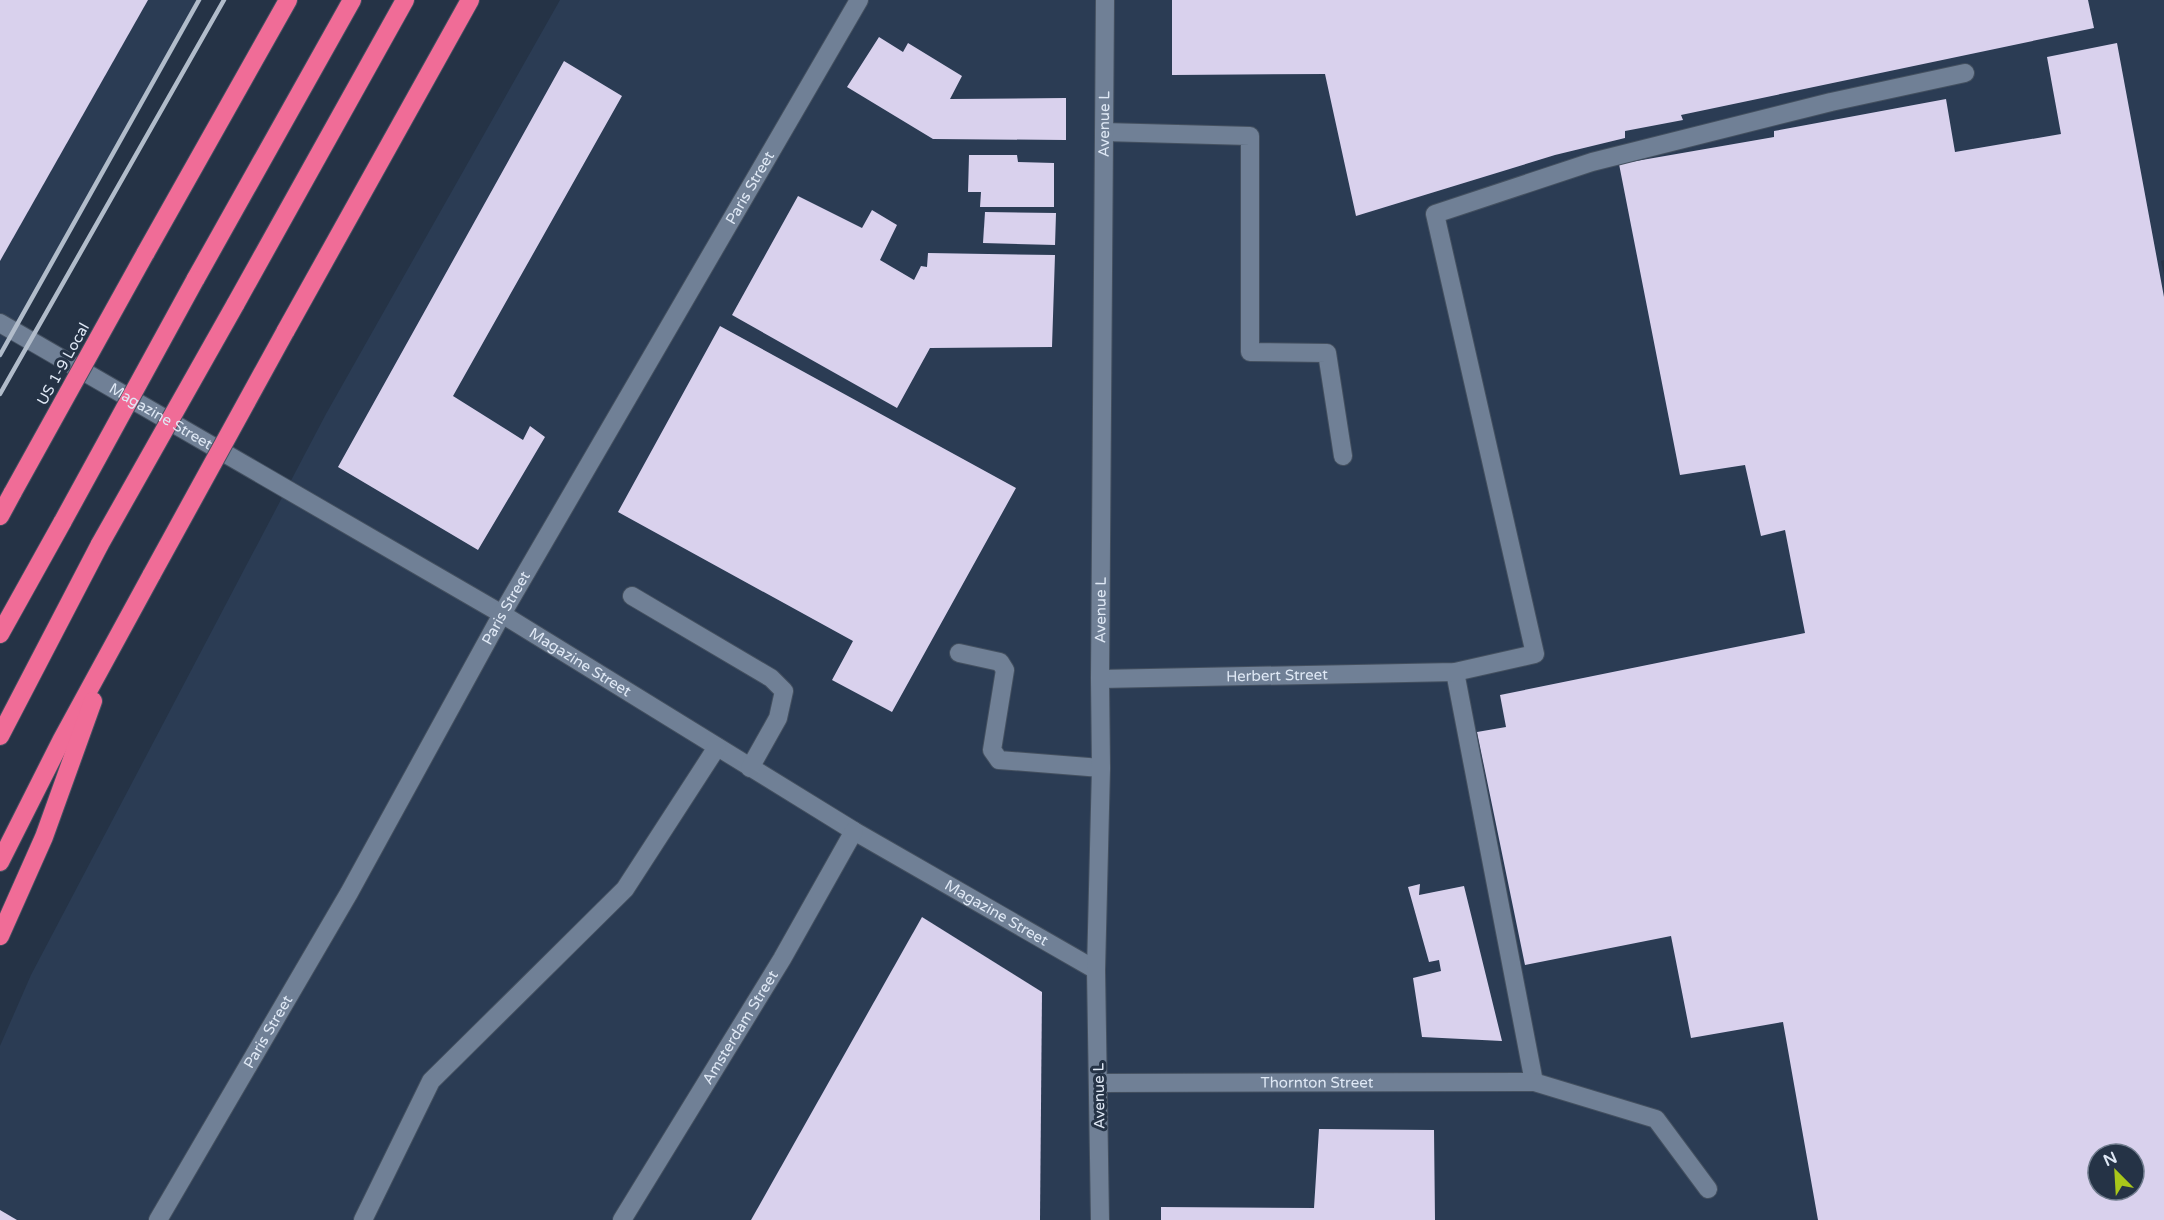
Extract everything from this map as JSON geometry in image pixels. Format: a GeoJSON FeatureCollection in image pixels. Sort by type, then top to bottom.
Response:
{"type":"FeatureCollection","features":[{"type":"Feature","properties":{"kind":"highway","name":"US 1-9 Local"},"geometry":{"type":"LineString","coordinates":[[0,516],[288,0]]}},
{"type":"Feature","properties":{"kind":"highway"},"geometry":{"type":"LineString","coordinates":[[0,634],[352,0]]}},
{"type":"Feature","properties":{"kind":"highway"},"geometry":{"type":"LineString","coordinates":[[0,736],[100,544],[405,0]]}},
{"type":"Feature","properties":{"kind":"highway"},"geometry":{"type":"LineString","coordinates":[[0,862],[62,739],[470,0]]}},
{"type":"Feature","properties":{"kind":"highway"},"geometry":{"type":"LineString","coordinates":[[0,936],[44,837],[110,654]]}},
{"type":"Feature","properties":{"kind":"street","name":"Paris Street"},"geometry":{"type":"LineString","coordinates":[[158,1220],[349,893],[502,614],[859,0]]}},
{"type":"Feature","properties":{"kind":"street","name":"Avenue L"},"geometry":{"type":"LineString","coordinates":[[1100,1220],[1096,970],[1101,768],[1105,0]]}},
{"type":"Feature","properties":{"kind":"street","name":"Herbert Street"},"geometry":{"type":"LineString","coordinates":[[1100,679],[1455,672],[1535,654],[1435,214],[1592,162],[1831,102],[1965,73]]}},
{"type":"Feature","properties":{"kind":"street"},"geometry":{"type":"LineString","coordinates":[[1104,132],[1250,136],[1250,352],[1327,352],[1343,456]]}},
{"type":"Feature","properties":{"kind":"street","name":"Magazine Street"},"geometry":{"type":"LineString","coordinates":[[0,322],[502,614],[854,831],[1096,970]]}},
{"type":"Feature","properties":{"kind":"street"},"geometry":{"type":"LineString","coordinates":[[632,596],[771,678],[784,691],[778,718],[750,768]]}},
{"type":"Feature","properties":{"kind":"street"},"geometry":{"type":"LineString","coordinates":[[958,653],[1000,662],[1005,670],[992,750],[999,760],[1101,768]]}},
{"type":"Feature","properties":{"kind":"street"},"geometry":{"type":"LineString","coordinates":[[1455,672],[1534,1082]]}},
{"type":"Feature","properties":{"kind":"street"},"geometry":{"type":"LineString","coordinates":[[363,1220],[431,1081],[625,889],[717,747]]}},
{"type":"Feature","properties":{"kind":"street","name":"Amsterdam Street"},"geometry":{"type":"LineString","coordinates":[[622,1220],[782,959],[854,831]]}},
{"type":"Feature","properties":{"kind":"street","name":"Thornton Street"},"geometry":{"type":"LineString","coordinates":[[1099,1083],[1534,1082],[1656,1119],[1708,1189]]}},
{"type":"Feature","properties":{"kind":"shaded area"},"geometry":{"type":"Polygon","coordinates":[[[0,0],[202,0],[0,360],[0,0]]]}},
{"type":"Feature","properties":{"kind":"shaded area"},"geometry":{"type":"Polygon","coordinates":[[[560,0],[2164,0],[2164,260],[2161,261],[2164,275],[2164,1220],[0,1220],[0,1046],[31,975],[326,414],[560,0]]]}},
{"type":"Feature","properties":{"kind":"building"},"geometry":{"type":"Polygon","coordinates":[[[0,0],[148,0],[0,261],[0,0]]]}},
{"type":"Feature","properties":{"kind":"building"},"geometry":{"type":"Polygon","coordinates":[[[1172,0],[2088,0],[2094,28],[1681,115],[1683,120],[1625,131],[1625,138],[1555,155],[1356,216],[1325,74],[1172,75],[1172,0]]]}},
{"type":"Feature","properties":{"kind":"building"},"geometry":{"type":"Polygon","coordinates":[[[879,37],[903,52],[908,43],[962,76],[950,99],[1066,98],[1066,140],[933,139],[847,87],[879,37]]]}},
{"type":"Feature","properties":{"kind":"building"},"geometry":{"type":"Polygon","coordinates":[[[2117,43],[2164,297],[2164,1220],[1818,1220],[1783,1022],[1691,1038],[1671,936],[1525,965],[1477,732],[1506,727],[1500,695],[1805,633],[1785,530],[1761,536],[1745,465],[1680,475],[1619,164],[1774,137],[1774,131],[1946,99],[1955,152],[2061,134],[2047,57],[2117,43]]]}},
{"type":"Feature","properties":{"kind":"building"},"geometry":{"type":"Polygon","coordinates":[[[564,61],[622,96],[453,396],[523,440],[530,426],[545,437],[478,550],[338,467],[564,61]]]}},
{"type":"Feature","properties":{"kind":"building"},"geometry":{"type":"Polygon","coordinates":[[[969,155],[1017,155],[1018,162],[1054,163],[1054,207],[980,207],[981,192],[968,192],[969,155]]]}},
{"type":"Feature","properties":{"kind":"building"},"geometry":{"type":"Polygon","coordinates":[[[798,196],[862,228],[872,210],[897,225],[880,260],[914,280],[921,266],[927,267],[928,253],[1055,255],[1052,347],[930,348],[897,408],[732,315],[798,196]]]}},
{"type":"Feature","properties":{"kind":"building"},"geometry":{"type":"Polygon","coordinates":[[[985,212],[1056,213],[1055,245],[983,243],[985,212]]]}},
{"type":"Feature","properties":{"kind":"building"},"geometry":{"type":"Polygon","coordinates":[[[720,326],[1016,488],[892,712],[832,680],[853,641],[618,512],[720,326]]]}},
{"type":"Feature","properties":{"kind":"building"},"geometry":{"type":"Polygon","coordinates":[[[1420,884],[1419,895],[1464,886],[1502,1041],[1422,1037],[1413,978],[1441,971],[1439,960],[1429,962],[1408,887],[1420,884]]]}},
{"type":"Feature","properties":{"kind":"building"},"geometry":{"type":"Polygon","coordinates":[[[922,917],[1042,992],[1040,1220],[751,1220],[922,917]]]}},
{"type":"Feature","properties":{"kind":"building"},"geometry":{"type":"Polygon","coordinates":[[[1319,1129],[1434,1130],[1435,1220],[1161,1220],[1161,1207],[1314,1208],[1319,1129]]]}},
{"type":"Feature","properties":{"kind":"building"},"geometry":{"type":"Polygon","coordinates":[[[0,1210],[17,1220],[0,1220],[0,1210]]]}},
{"type":"Feature","properties":{"kind":"railway"},"geometry":{"type":"LineString","coordinates":[[0,355],[199,0]]}},
{"type":"Feature","properties":{"kind":"railway"},"geometry":{"type":"LineString","coordinates":[[0,394],[224,0]]}}]}
